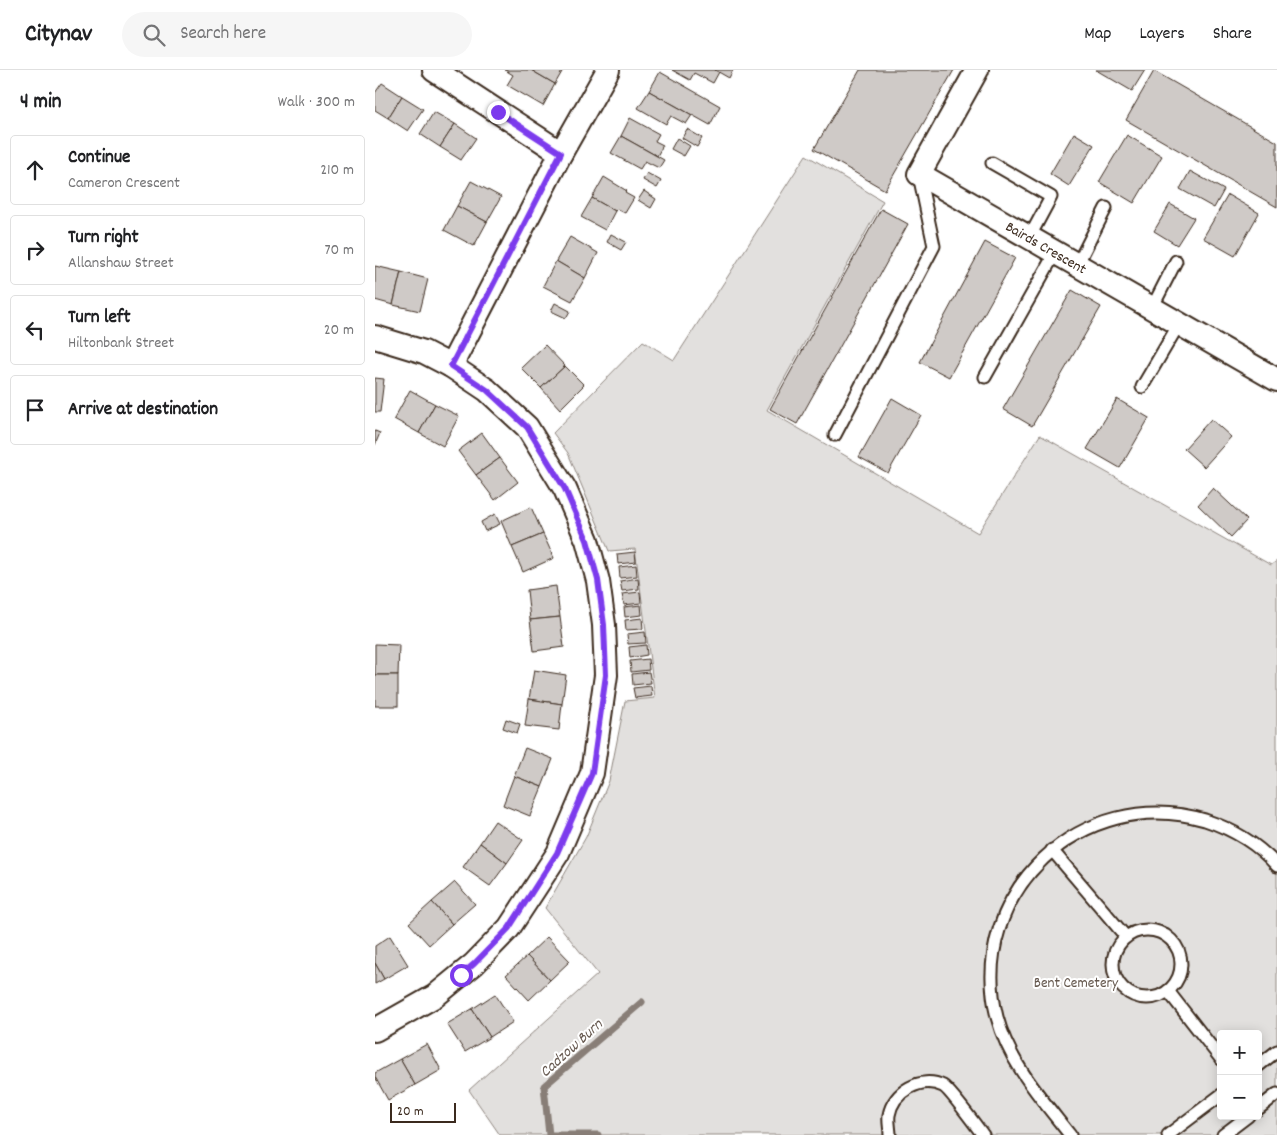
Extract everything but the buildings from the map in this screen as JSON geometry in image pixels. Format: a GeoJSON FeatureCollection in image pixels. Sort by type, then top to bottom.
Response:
{"type":"FeatureCollection","features":[{"type":"Feature","properties":{"kind":"street"},"geometry":{"type":"LineString","coordinates":[[434,70],[561,153]]}},
{"type":"Feature","properties":{"kind":"street"},"geometry":{"type":"LineString","coordinates":[[451,366],[561,153],[608,70]]}},
{"type":"Feature","properties":{"kind":"street"},"geometry":{"type":"LineString","coordinates":[[919,174],[977,70]]}},
{"type":"Feature","properties":{"kind":"street","name":"Bairds Crescent"},"geometry":{"type":"LineString","coordinates":[[919,174],[1277,380]]}},
{"type":"Feature","properties":{"kind":"street"},"geometry":{"type":"LineString","coordinates":[[375,337],[424,352],[451,366],[487,390],[527,427],[565,489],[587,540],[598,580],[604,625],[606,675],[592,773],[557,853],[509,928],[474,964],[435,996],[375,1030]]}},
{"type":"Feature","properties":{"kind":"lane"},"geometry":{"type":"LineString","coordinates":[[992,163],[1051,197],[1029,238]]}},
{"type":"Feature","properties":{"kind":"lane"},"geometry":{"type":"LineString","coordinates":[[835,435],[934,246],[919,174]]}},
{"type":"Feature","properties":{"kind":"lane"},"geometry":{"type":"LineString","coordinates":[[1077,265],[1107,208]]}},
{"type":"Feature","properties":{"kind":"lane"},"geometry":{"type":"LineString","coordinates":[[985,378],[1055,253]]}},
{"type":"Feature","properties":{"kind":"lane"},"geometry":{"type":"LineString","coordinates":[[1152,308],[1176,261]]}},
{"type":"Feature","properties":{"kind":"lane"},"geometry":{"type":"LineString","coordinates":[[1142,387],[1179,324]]}},
{"type":"Feature","properties":{"kind":"lane"},"geometry":{"type":"LineString","coordinates":[[1070,1135],[1029,1082],[1007,1046],[997,1017],[992,987],[993,959],[999,929],[1012,898],[1033,869],[1052,850],[1081,831],[1118,817],[1149,813],[1189,816],[1219,825],[1246,839],[1269,857],[1277,866]]}},
{"type":"Feature","properties":{"kind":"lane"},"geometry":{"type":"LineString","coordinates":[[1052,850],[1126,937]]}},
{"type":"Feature","properties":{"kind":"lane"},"geometry":{"type":"LineString","coordinates":[[1140,930],[1155,931],[1169,938],[1178,950],[1181,964],[1177,979],[1168,991],[1154,997],[1139,997],[1125,990],[1116,978],[1113,963],[1117,948],[1126,937],[1140,930]]}},
{"type":"Feature","properties":{"kind":"lane"},"geometry":{"type":"LineString","coordinates":[[1168,991],[1217,1054]]}},
{"type":"Feature","properties":{"kind":"lane"},"geometry":{"type":"LineString","coordinates":[[1262,1063],[1277,1051]]}},
{"type":"Feature","properties":{"kind":"lane"},"geometry":{"type":"LineString","coordinates":[[891,1135],[889,1116],[900,1094],[914,1085],[927,1083],[944,1087],[983,1135]]}},
{"type":"Feature","properties":{"kind":"lane"},"geometry":{"type":"LineString","coordinates":[[1262,1105],[1277,1094]]}},
{"type":"Feature","properties":{"kind":"lane"},"geometry":{"type":"LineString","coordinates":[[1167,1135],[1217,1098]]}},
{"type":"Feature","properties":{"kind":"lane"},"geometry":{"type":"LineString","coordinates":[[1223,1135],[1243,1120]]}},
{"type":"Feature","properties":{"kind":"green space","name":"Bent Cemetery"},"geometry":{"type":"Polygon","coordinates":[[[806,155],[883,201],[767,410],[978,533],[1040,435],[1271,565],[1277,561],[1277,1135],[500,1135],[469,1090],[598,974],[545,908],[586,837],[609,781],[625,701],[655,698],[635,549],[609,551],[568,453],[553,433],[643,341],[674,360],[806,155]]]}},
{"type":"Feature","properties":{"kind":"waterway","name":"Cadzow Burn"},"geometry":{"type":"LineString","coordinates":[[598,1135],[549,1135],[544,1086],[642,1002]]}},
{"type":"Feature","properties":{"kind":"route"},"geometry":{"type":"LineString","coordinates":[[461,975],[509,928],[557,853],[592,773],[606,675],[604,625],[598,580],[587,540],[565,489],[527,427],[487,390],[451,366],[561,153],[498,112]]}}]}
